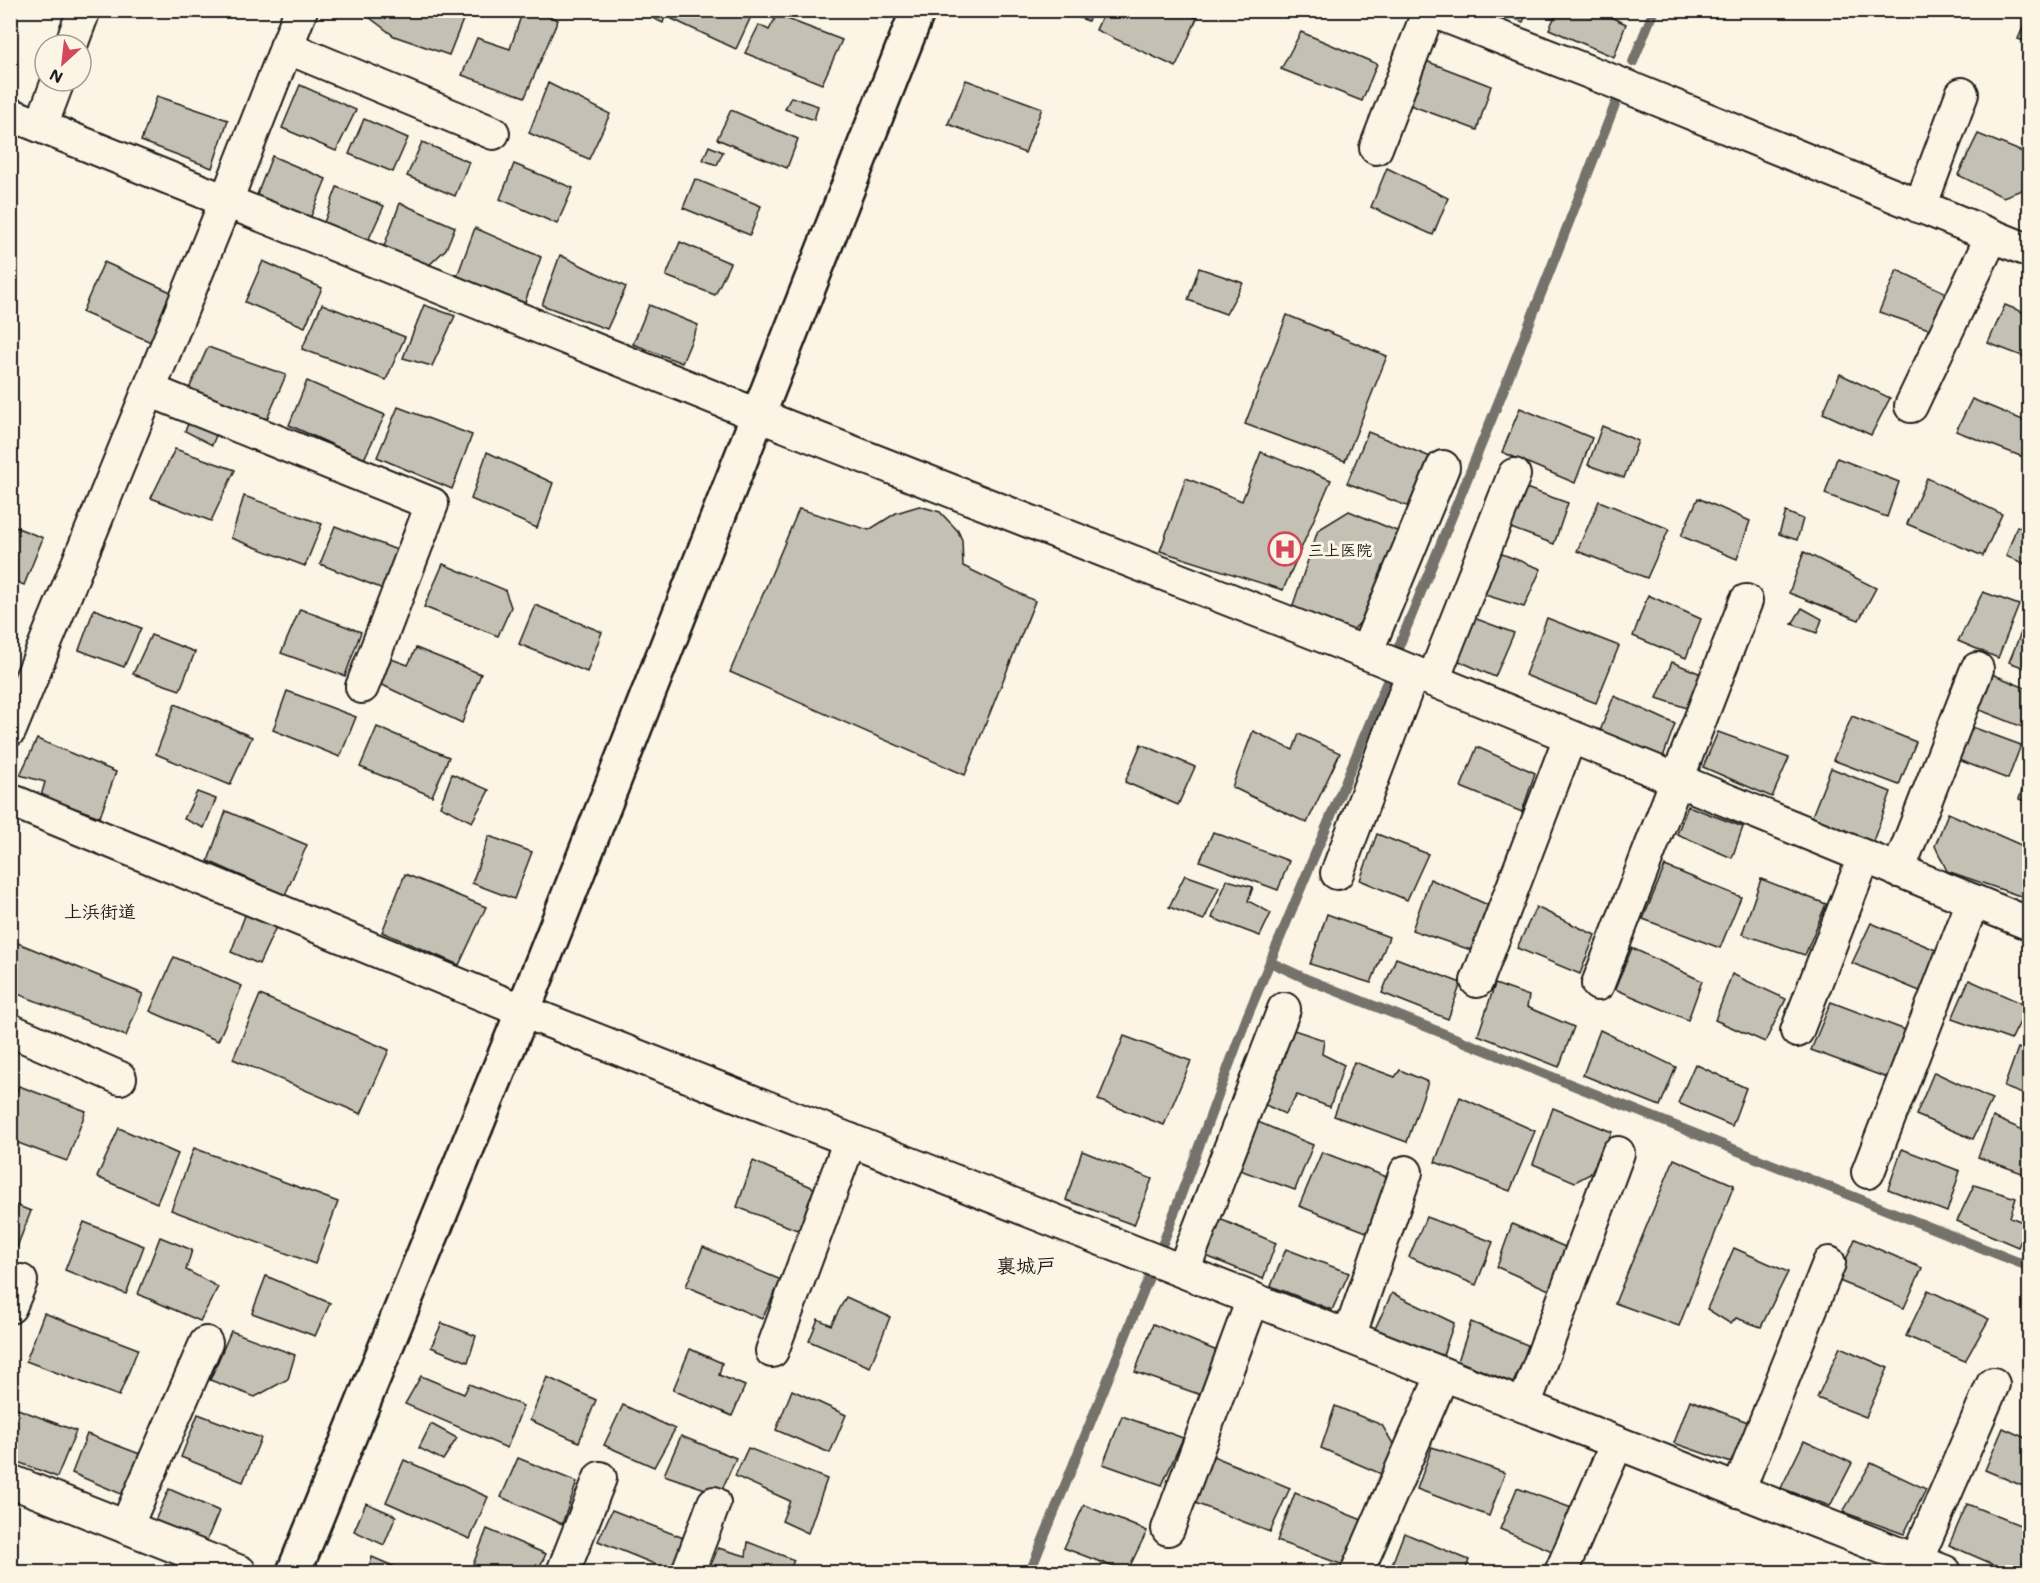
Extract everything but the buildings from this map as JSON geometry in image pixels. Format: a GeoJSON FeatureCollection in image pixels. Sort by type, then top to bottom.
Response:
{"type":"FeatureCollection","features":[{"type":"Feature","properties":{"kind":"street"},"geometry":{"type":"LineString","coordinates":[[75,33],[84,10]]}},
{"type":"Feature","properties":{"kind":"street"},"geometry":{"type":"LineString","coordinates":[[10,730],[150,390],[301,10]]}},
{"type":"Feature","properties":{"kind":"street"},"geometry":{"type":"LineString","coordinates":[[294,1572],[523,1011],[760,416],[918,10]]}},
{"type":"Feature","properties":{"kind":"street"},"geometry":{"type":"LineString","coordinates":[[1376,148],[1430,10],[1615,82],[2030,250]]}},
{"type":"Feature","properties":{"kind":"street"},"geometry":{"type":"LineString","coordinates":[[286,47],[493,133]]}},
{"type":"Feature","properties":{"kind":"street"},"geometry":{"type":"LineString","coordinates":[[41,126],[53,93]]}},
{"type":"Feature","properties":{"kind":"street"},"geometry":{"type":"LineString","coordinates":[[1920,207],[1962,94]]}},
{"type":"Feature","properties":{"kind":"street"},"geometry":{"type":"LineString","coordinates":[[10,114],[760,416],[1366,653],[2030,924]]}},
{"type":"Feature","properties":{"kind":"street"},"geometry":{"type":"LineString","coordinates":[[1911,406],[1992,236]]}},
{"type":"Feature","properties":{"kind":"street"},"geometry":{"type":"LineString","coordinates":[[150,390],[432,504],[362,687]]}},
{"type":"Feature","properties":{"kind":"street"},"geometry":{"type":"LineString","coordinates":[[1366,653],[1443,467]]}},
{"type":"Feature","properties":{"kind":"street"},"geometry":{"type":"LineString","coordinates":[[1337,873],[1514,475]]}},
{"type":"Feature","properties":{"kind":"street"},"geometry":{"type":"LineString","coordinates":[[1598,984],[1746,600]]}},
{"type":"Feature","properties":{"kind":"street"},"geometry":{"type":"LineString","coordinates":[[1898,871],[1977,669]]}},
{"type":"Feature","properties":{"kind":"street"},"geometry":{"type":"LineString","coordinates":[[1477,981],[1570,737]]}},
{"type":"Feature","properties":{"kind":"street"},"geometry":{"type":"LineString","coordinates":[[10,800],[523,1011],[1945,1572]]}},
{"type":"Feature","properties":{"kind":"street"},"geometry":{"type":"LineString","coordinates":[[1797,1031],[1864,857]]}},
{"type":"Feature","properties":{"kind":"street"},"geometry":{"type":"LineString","coordinates":[[1868,1172],[1973,901]]}},
{"type":"Feature","properties":{"kind":"street"},"geometry":{"type":"LineString","coordinates":[[1183,1271],[1284,1010]]}},
{"type":"Feature","properties":{"kind":"street"},"geometry":{"type":"LineString","coordinates":[[10,1030],[120,1078]]}},
{"type":"Feature","properties":{"kind":"street"},"geometry":{"type":"LineString","coordinates":[[772,1351],[850,1140]]}},
{"type":"Feature","properties":{"kind":"street"},"geometry":{"type":"LineString","coordinates":[[1524,1406],[1618,1153]]}},
{"type":"Feature","properties":{"kind":"street"},"geometry":{"type":"LineString","coordinates":[[1349,1337],[1406,1172]]}},
{"type":"Feature","properties":{"kind":"street"},"geometry":{"type":"LineString","coordinates":[[1738,1491],[1829,1263]]}},
{"type":"Feature","properties":{"kind":"street"},"geometry":{"type":"LineString","coordinates":[[1168,1529],[1253,1299]]}},
{"type":"Feature","properties":{"kind":"street"},"geometry":{"type":"LineString","coordinates":[[126,1527],[206,1343]]}},
{"type":"Feature","properties":{"kind":"street"},"geometry":{"type":"LineString","coordinates":[[1357,1572],[1443,1374]]}},
{"type":"Feature","properties":{"kind":"street"},"geometry":{"type":"LineString","coordinates":[[1916,1561],[1993,1384]]}},
{"type":"Feature","properties":{"kind":"street"},"geometry":{"type":"LineString","coordinates":[[1561,1572],[1617,1443]]}},
{"type":"Feature","properties":{"kind":"street"},"geometry":{"type":"LineString","coordinates":[[563,1572],[600,1478]]}},
{"type":"Feature","properties":{"kind":"street"},"geometry":{"type":"LineString","coordinates":[[10,1481],[240,1572]]}},
{"type":"Feature","properties":{"kind":"street"},"geometry":{"type":"LineString","coordinates":[[688,1572],[714,1503]]}},
{"type":"Feature","properties":{"kind":"waterway"},"geometry":{"type":"LineString","coordinates":[[1633,62],[1654,10]]}},
{"type":"Feature","properties":{"kind":"waterway"},"geometry":{"type":"LineString","coordinates":[[1399,646],[1501,396],[1616,102]]}},
{"type":"Feature","properties":{"kind":"waterway"},"geometry":{"type":"LineString","coordinates":[[1163,1243],[1247,1017],[1386,684]]}},
{"type":"Feature","properties":{"kind":"waterway"},"geometry":{"type":"LineString","coordinates":[[1270,962],[1309,980],[2030,1267]]}},
{"type":"Feature","properties":{"kind":"waterway"},"geometry":{"type":"LineString","coordinates":[[1030,1572],[1150,1275]]}},
{"type":"Feature","properties":{"kind":"place","name":"三上医院"},"geometry":{"type":"Point","coordinates":[1285,549]}},
{"type":"Feature","properties":{"kind":"district","name":"上浜街道"},"geometry":{"type":"Point","coordinates":[100,911]}},
{"type":"Feature","properties":{"kind":"district","name":"裏城戸"},"geometry":{"type":"Point","coordinates":[1026,1265]}}]}
